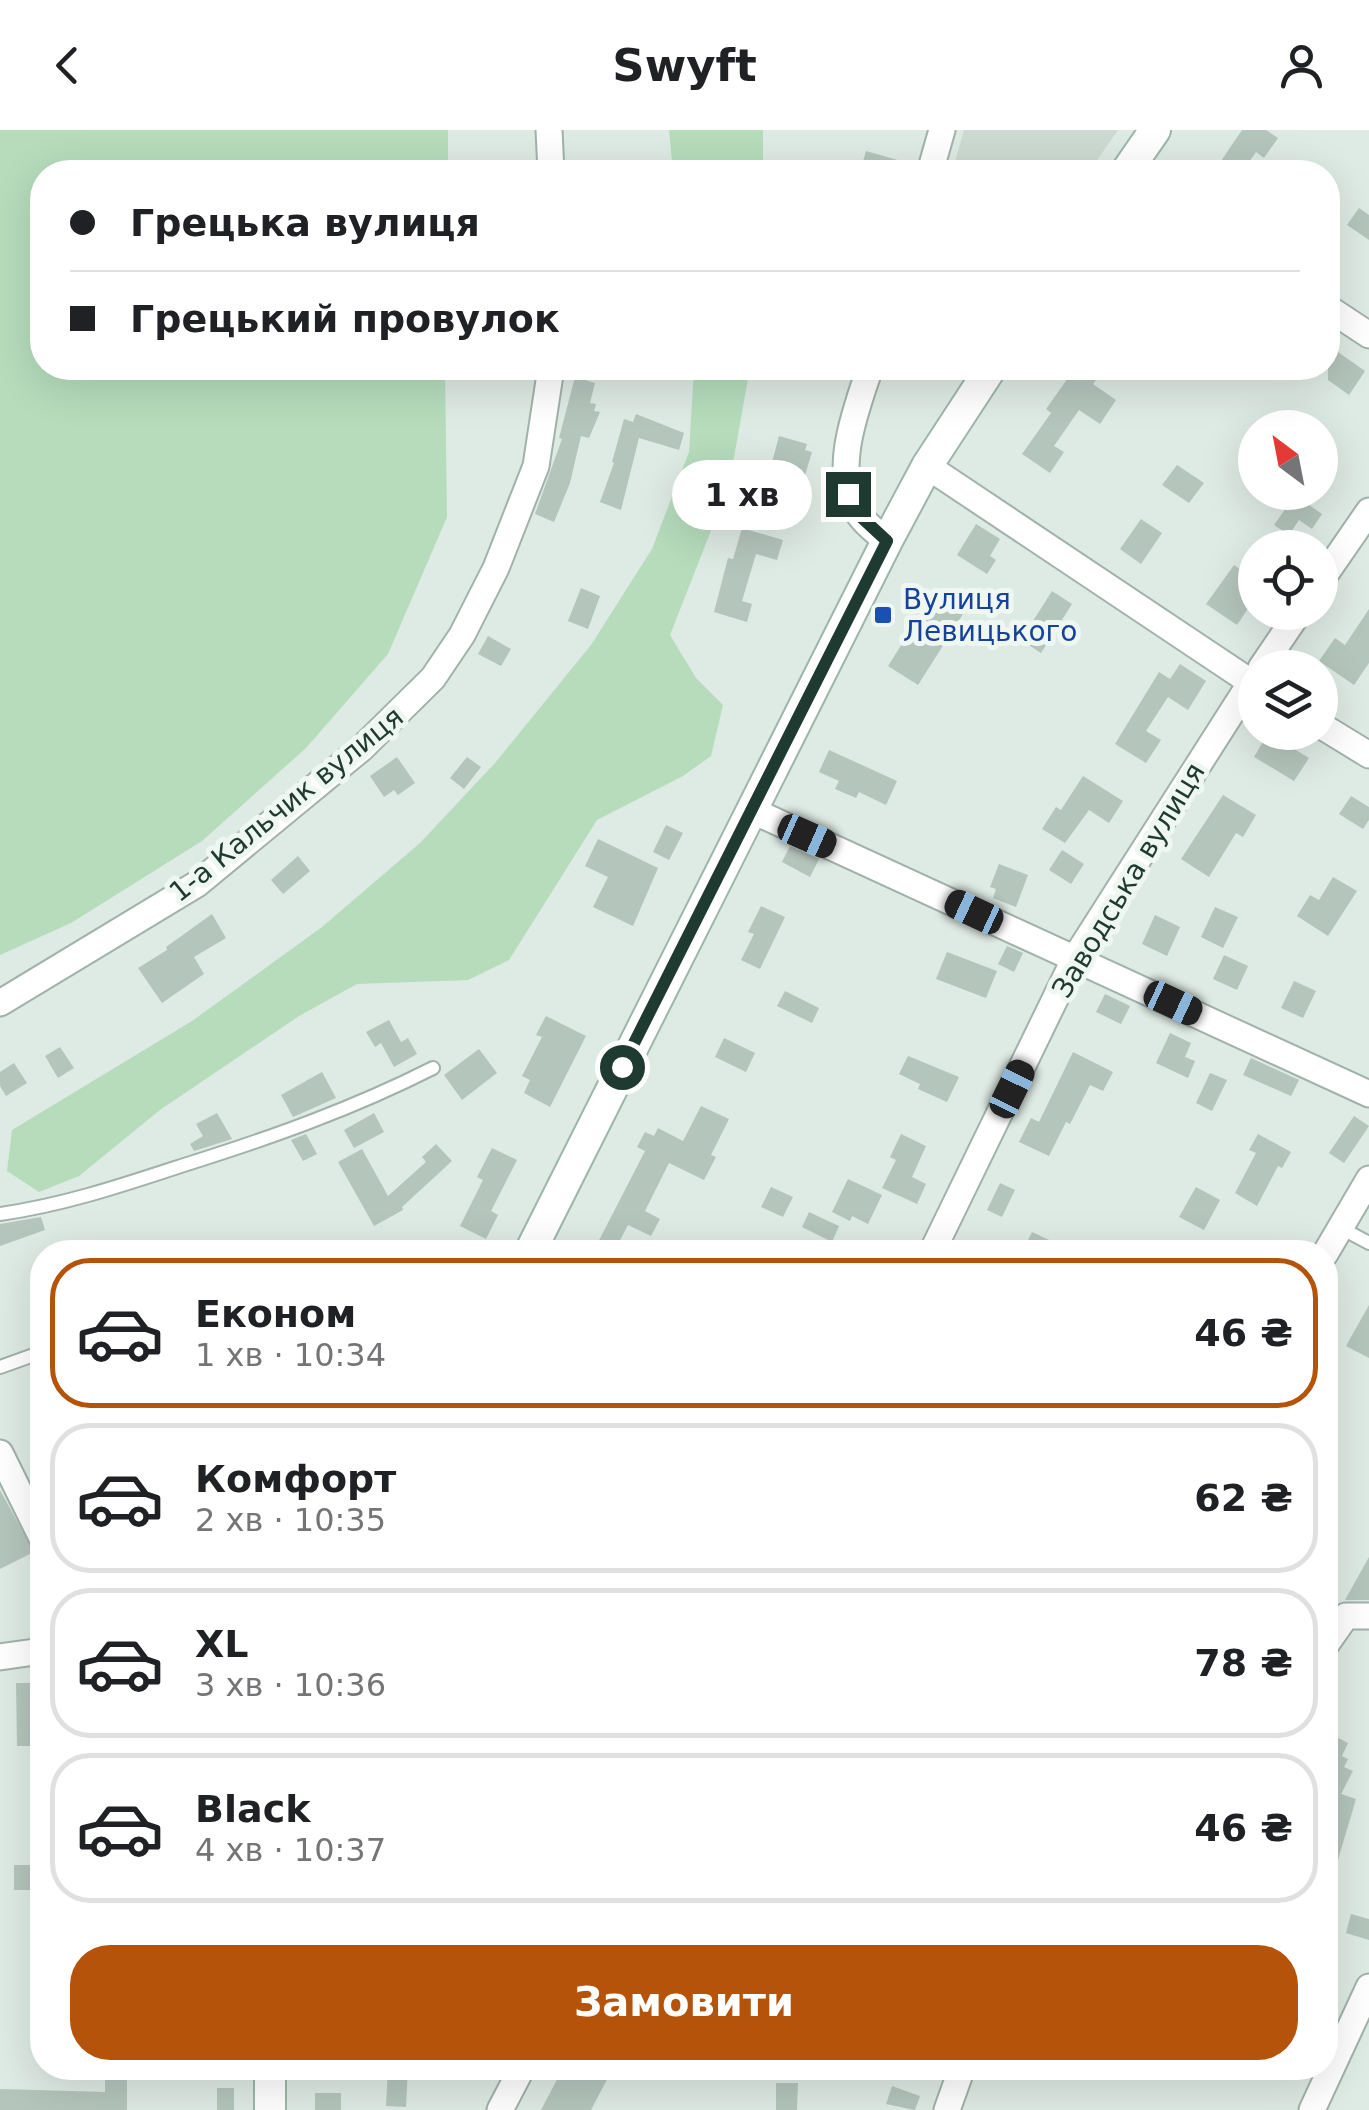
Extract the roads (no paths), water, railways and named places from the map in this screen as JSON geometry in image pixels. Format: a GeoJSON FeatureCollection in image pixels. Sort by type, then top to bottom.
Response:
{"type":"FeatureCollection","features":[{"type":"Feature","properties":{"kind":"street"},"geometry":{"type":"LineString","coordinates":[[548,130],[550,160]]}},
{"type":"Feature","properties":{"kind":"street"},"geometry":{"type":"LineString","coordinates":[[933,160],[942,130]]}},
{"type":"Feature","properties":{"kind":"street"},"geometry":{"type":"LineString","coordinates":[[1135,160],[1156,130]]}},
{"type":"Feature","properties":{"kind":"street"},"geometry":{"type":"LineString","coordinates":[[1340,316],[1369,335]]}},
{"type":"Feature","properties":{"kind":"street","name":"1-а Кальчик вулиця"},"geometry":{"type":"LineString","coordinates":[[0,1003],[197,884],[362,748],[433,678],[462,635],[496,568],[536,466],[549,380]]}},
{"type":"Feature","properties":{"kind":"street"},"geometry":{"type":"LineString","coordinates":[[866,380],[850,428],[848,494],[860,516],[887,541]]}},
{"type":"Feature","properties":{"kind":"street"},"geometry":{"type":"LineString","coordinates":[[536,1240],[887,541],[927,466],[983,380]]}},
{"type":"Feature","properties":{"kind":"street"},"geometry":{"type":"LineString","coordinates":[[927,466],[1238,667]]}},
{"type":"Feature","properties":{"kind":"street"},"geometry":{"type":"LineString","coordinates":[[1338,556],[1369,511]]}},
{"type":"Feature","properties":{"kind":"street","name":"Заводська вулиця"},"geometry":{"type":"LineString","coordinates":[[938,1240],[1075,958],[1238,704]]}},
{"type":"Feature","properties":{"kind":"street"},"geometry":{"type":"LineString","coordinates":[[1338,736],[1369,755]]}},
{"type":"Feature","properties":{"kind":"street"},"geometry":{"type":"LineString","coordinates":[[751,810],[1369,1094]]}},
{"type":"Feature","properties":{"kind":"street"},"geometry":{"type":"LineString","coordinates":[[1333,1240],[1369,1178]]}},
{"type":"Feature","properties":{"kind":"street"},"geometry":{"type":"LineString","coordinates":[[0,1453],[30,1514]]}},
{"type":"Feature","properties":{"kind":"street"},"geometry":{"type":"LineString","coordinates":[[1338,1627],[1346,1616],[1369,1616]]}},
{"type":"Feature","properties":{"kind":"street"},"geometry":{"type":"LineString","coordinates":[[0,1657],[30,1653]]}},
{"type":"Feature","properties":{"kind":"street"},"geometry":{"type":"LineString","coordinates":[[1338,2054],[1369,1987]]}},
{"type":"Feature","properties":{"kind":"street"},"geometry":{"type":"LineString","coordinates":[[270,2080],[270,2110]]}},
{"type":"Feature","properties":{"kind":"street"},"geometry":{"type":"LineString","coordinates":[[500,2110],[516,2080]]}},
{"type":"Feature","properties":{"kind":"street"},"geometry":{"type":"LineString","coordinates":[[947,2110],[958,2080]]}},
{"type":"Feature","properties":{"kind":"street"},"geometry":{"type":"LineString","coordinates":[[1312,2110],[1326,2080]]}},
{"type":"Feature","properties":{"kind":"lane"},"geometry":{"type":"LineString","coordinates":[[0,1214],[55,1206],[270,1138],[343,1110],[432,1068]]}},
{"type":"Feature","properties":{"kind":"lane"},"geometry":{"type":"LineString","coordinates":[[1340,1227],[1369,1243]]}},
{"type":"Feature","properties":{"kind":"lane"},"geometry":{"type":"LineString","coordinates":[[0,1368],[30,1357]]}},
{"type":"Feature","properties":{"kind":"place","name":"Вулиця Левицького"},"geometry":{"type":"Point","coordinates":[883,615]}}]}
